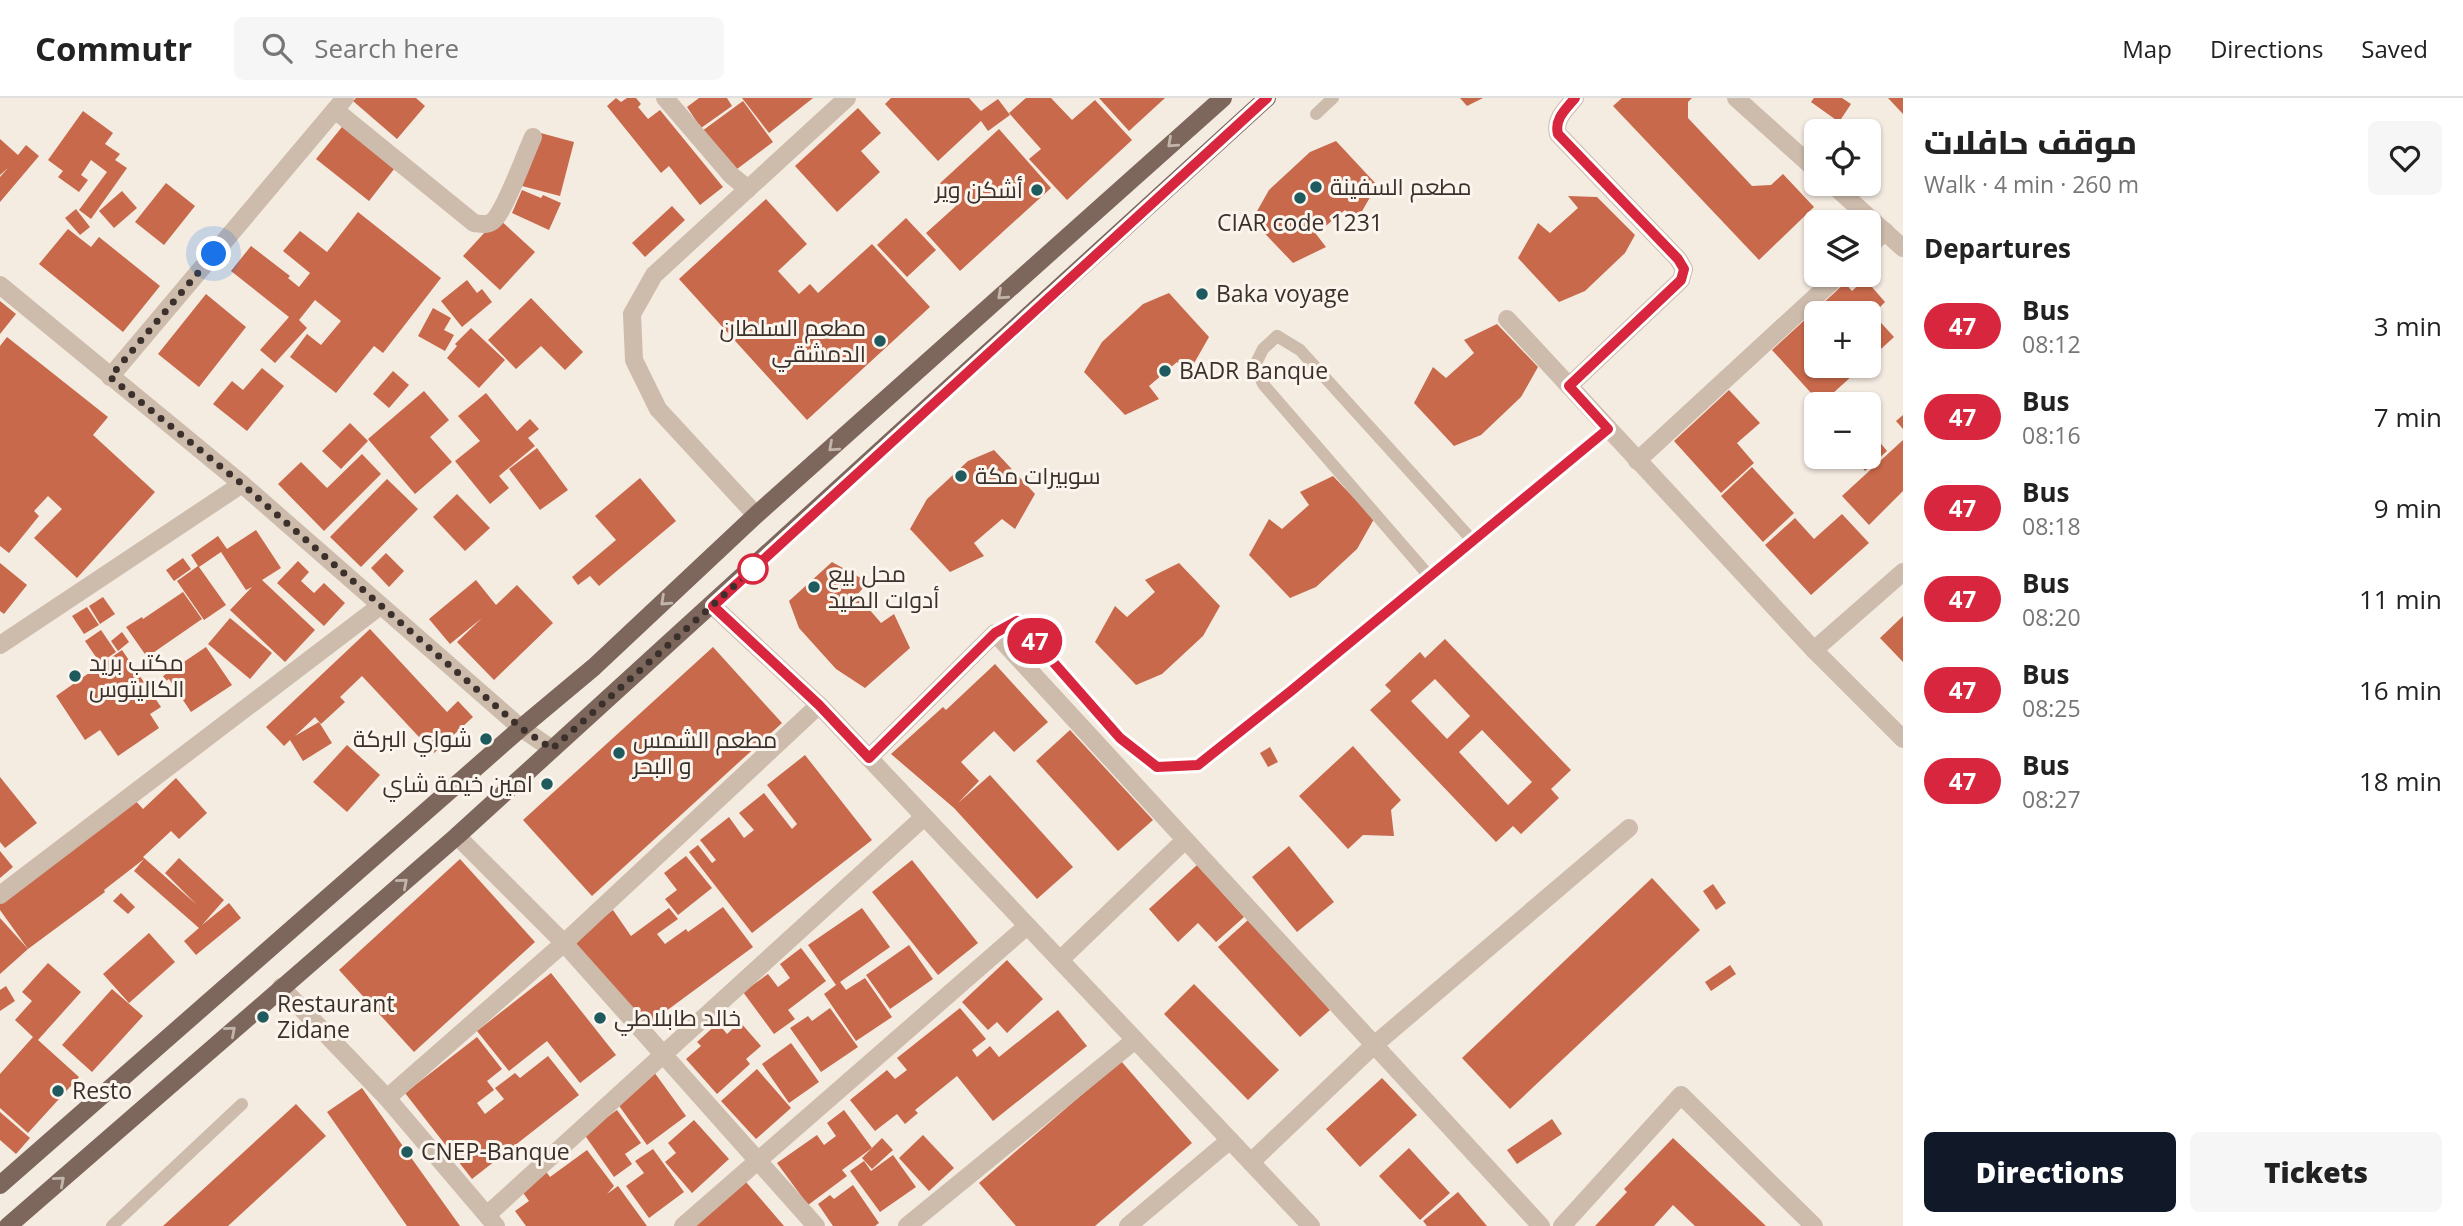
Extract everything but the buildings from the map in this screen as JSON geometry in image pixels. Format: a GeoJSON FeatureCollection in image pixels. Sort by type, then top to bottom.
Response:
{"type":"FeatureCollection","features":[{"type":"Feature","properties":{"kind":"main road"},"geometry":{"type":"LineString","coordinates":[[0,1185],[594,667],[756,515],[1223,98]]}},
{"type":"Feature","properties":{"kind":"main road"},"geometry":{"type":"LineString","coordinates":[[8,1226],[457,836],[713,606],[1267,98]]}},
{"type":"Feature","properties":{"kind":"street"},"geometry":{"type":"LineString","coordinates":[[665,98],[731,175],[748,189]]}},
{"type":"Feature","properties":{"kind":"street"},"geometry":{"type":"LineString","coordinates":[[756,515],[658,409],[634,360],[632,314],[654,275],[847,98]]}},
{"type":"Feature","properties":{"kind":"street"},"geometry":{"type":"LineString","coordinates":[[1569,386],[1681,280],[1684,269],[1678,259],[1558,134],[1558,120],[1575,98]]}},
{"type":"Feature","properties":{"kind":"street"},"geometry":{"type":"LineString","coordinates":[[1737,98],[1804,159]]}},
{"type":"Feature","properties":{"kind":"street"},"geometry":{"type":"LineString","coordinates":[[110,377],[340,104],[474,223],[485,225],[494,221],[533,137]]}},
{"type":"Feature","properties":{"kind":"street"},"geometry":{"type":"LineString","coordinates":[[1846,196],[1903,248]]}},
{"type":"Feature","properties":{"kind":"street"},"geometry":{"type":"LineString","coordinates":[[1881,235],[1885,231]]}},
{"type":"Feature","properties":{"kind":"street"},"geometry":{"type":"LineString","coordinates":[[0,285],[242,484],[521,728],[552,749]]}},
{"type":"Feature","properties":{"kind":"street"},"geometry":{"type":"LineString","coordinates":[[1637,461],[1826,287]]}},
{"type":"Feature","properties":{"kind":"street"},"geometry":{"type":"LineString","coordinates":[[1507,319],[1814,650],[1903,739]]}},
{"type":"Feature","properties":{"kind":"street"},"geometry":{"type":"LineString","coordinates":[[0,645],[242,484]]}},
{"type":"Feature","properties":{"kind":"street"},"geometry":{"type":"LineString","coordinates":[[1814,650],[1903,572]]}},
{"type":"Feature","properties":{"kind":"street"},"geometry":{"type":"LineString","coordinates":[[0,895],[380,606]]}},
{"type":"Feature","properties":{"kind":"street"},"geometry":{"type":"LineString","coordinates":[[713,606],[819,705],[1311,1226]]}},
{"type":"Feature","properties":{"kind":"street"},"geometry":{"type":"LineString","coordinates":[[869,758],[995,633],[1541,1226]]}},
{"type":"Feature","properties":{"kind":"street"},"geometry":{"type":"LineString","coordinates":[[387,1098],[565,943],[819,705]]}},
{"type":"Feature","properties":{"kind":"street"},"geometry":{"type":"LineString","coordinates":[[281,987],[387,1098],[491,1220],[664,1055],[924,817]]}},
{"type":"Feature","properties":{"kind":"street"},"geometry":{"type":"LineString","coordinates":[[1251,1162],[1373,1046],[1629,828]]}},
{"type":"Feature","properties":{"kind":"street"},"geometry":{"type":"LineString","coordinates":[[457,836],[565,943],[817,1226]]}},
{"type":"Feature","properties":{"kind":"street"},"geometry":{"type":"LineString","coordinates":[[1060,960],[1185,839]]}},
{"type":"Feature","properties":{"kind":"street"},"geometry":{"type":"LineString","coordinates":[[683,1226],[1027,926]]}},
{"type":"Feature","properties":{"kind":"street"},"geometry":{"type":"LineString","coordinates":[[906,1226],[1135,1040]]}},
{"type":"Feature","properties":{"kind":"street"},"geometry":{"type":"LineString","coordinates":[[1562,1226],[1681,1095],[1814,1226]]}},
{"type":"Feature","properties":{"kind":"street"},"geometry":{"type":"LineString","coordinates":[[1128,1226],[1230,1140]]}},
{"type":"Feature","properties":{"kind":"lane"},"geometry":{"type":"LineString","coordinates":[[1316,114],[1333,98]]}},
{"type":"Feature","properties":{"kind":"lane"},"geometry":{"type":"LineString","coordinates":[[1430,577],[1263,384],[1255,365],[1263,349],[1277,336],[1300,350],[1473,541]]}},
{"type":"Feature","properties":{"kind":"lane"},"geometry":{"type":"LineString","coordinates":[[995,633],[1017,621],[1120,738],[1157,767],[1198,765],[1282,699],[1608,429]]}},
{"type":"Feature","properties":{"kind":"lane"},"geometry":{"type":"LineString","coordinates":[[112,1226],[242,1104]]}},
{"type":"Feature","properties":{"kind":"bus line","name":"47"},"geometry":{"type":"LineString","coordinates":[[1267,98],[713,606],[819,705],[869,758],[995,633],[1017,621],[1120,738],[1157,767],[1198,765],[1608,429],[1569,386],[1681,280],[1684,269],[1682,263],[1558,134],[1558,120],[1575,98]]}},
{"type":"Feature","properties":{"kind":"place","name":"مطعم السفينة"},"geometry":{"type":"Point","coordinates":[1316,187]}},
{"type":"Feature","properties":{"kind":"place","name":"أشكن وير"},"geometry":{"type":"Point","coordinates":[1037,190]}},
{"type":"Feature","properties":{"kind":"place","name":"CIAR code 1231"},"geometry":{"type":"Point","coordinates":[1300,198]}},
{"type":"Feature","properties":{"kind":"place","name":"Baka voyage"},"geometry":{"type":"Point","coordinates":[1202,294]}},
{"type":"Feature","properties":{"kind":"place","name":"مطعم السلطان الدمشقي"},"geometry":{"type":"Point","coordinates":[880,341]}},
{"type":"Feature","properties":{"kind":"place","name":"BADR Banque"},"geometry":{"type":"Point","coordinates":[1165,371]}},
{"type":"Feature","properties":{"kind":"place","name":"سوبيرات مكة"},"geometry":{"type":"Point","coordinates":[961,476]}},
{"type":"Feature","properties":{"kind":"place","name":"محل بيع أدوات الصيد"},"geometry":{"type":"Point","coordinates":[814,587]}},
{"type":"Feature","properties":{"kind":"place","name":"مكتب بريد الكاليتوس"},"geometry":{"type":"Point","coordinates":[75,676]}},
{"type":"Feature","properties":{"kind":"place","name":"شواي البركة"},"geometry":{"type":"Point","coordinates":[486,739]}},
{"type":"Feature","properties":{"kind":"place","name":"مطعم الشمس و البحر"},"geometry":{"type":"Point","coordinates":[619,753]}},
{"type":"Feature","properties":{"kind":"place","name":"امين خيمة شاي"},"geometry":{"type":"Point","coordinates":[547,784]}},
{"type":"Feature","properties":{"kind":"place","name":"Restaurant Zidane"},"geometry":{"type":"Point","coordinates":[263,1017]}},
{"type":"Feature","properties":{"kind":"place","name":"خالد طابلاطي"},"geometry":{"type":"Point","coordinates":[600,1018]}},
{"type":"Feature","properties":{"kind":"place","name":"Resto"},"geometry":{"type":"Point","coordinates":[58,1091]}},
{"type":"Feature","properties":{"kind":"place","name":"CNEP-Banque"},"geometry":{"type":"Point","coordinates":[407,1152]}},
{"type":"Feature","properties":{"kind":"route"},"geometry":{"type":"LineString","coordinates":[[214,254],[110,377],[242,484],[521,728],[552,749],[753,569]]}}]}
